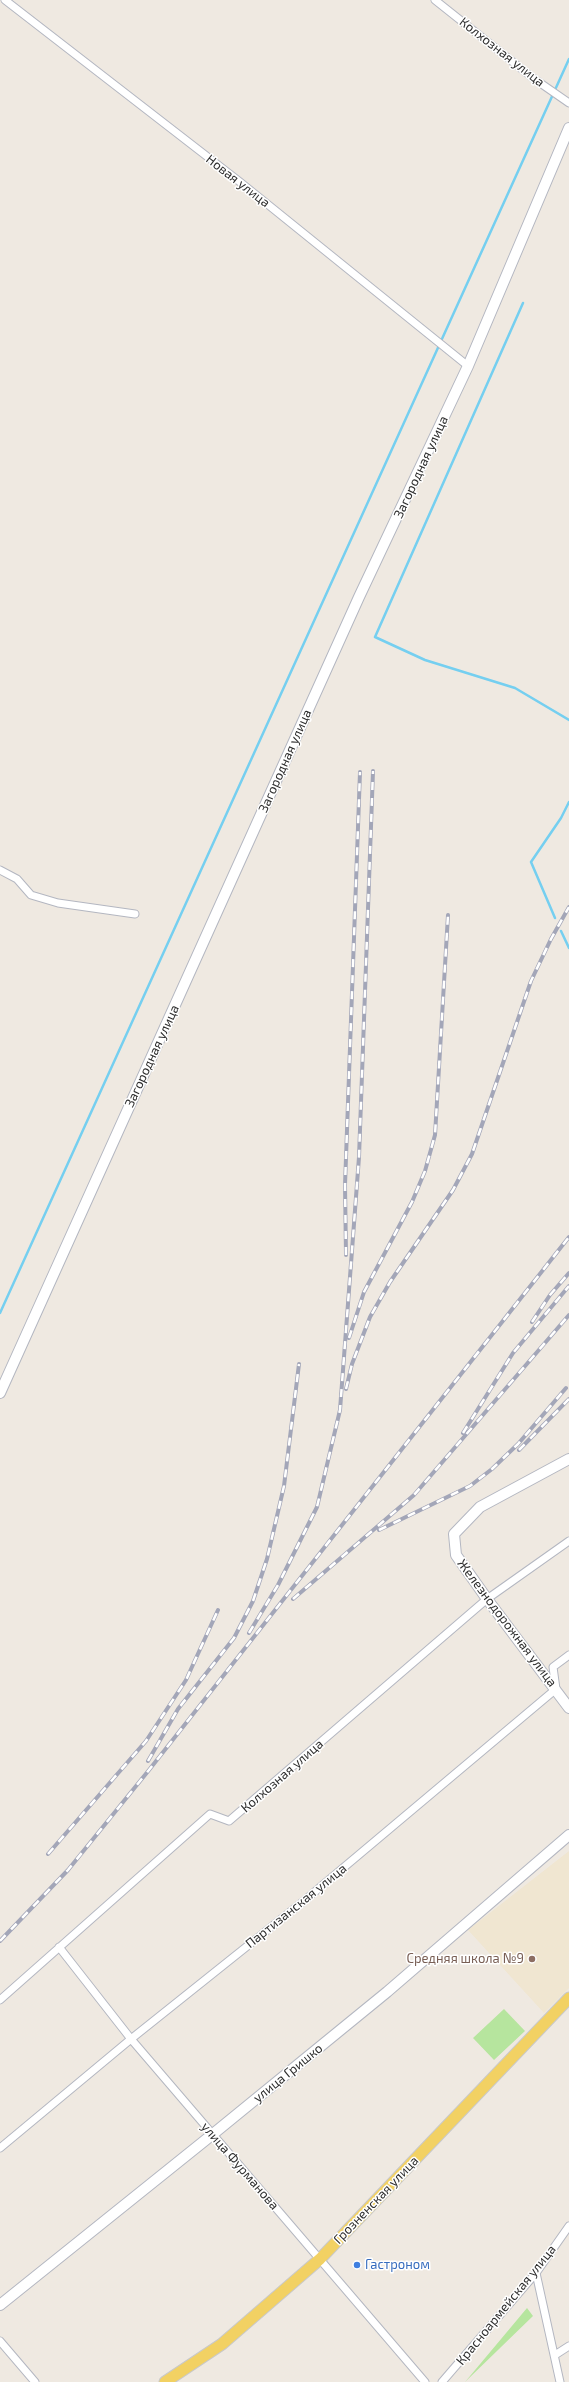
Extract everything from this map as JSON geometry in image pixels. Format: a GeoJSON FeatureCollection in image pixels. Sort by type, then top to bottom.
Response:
{"type":"FeatureCollection","features":[{"type":"Feature","properties":{"kind":"main road","name":"Загородная улица"},"geometry":{"type":"LineString","coordinates":[[0,1393],[359,597],[468,366],[569,128]]}},
{"type":"Feature","properties":{"kind":"main road","name":"Железнодорожная улица"},"geometry":{"type":"LineString","coordinates":[[569,1459],[480,1507],[454,1534],[456,1555],[486,1599],[569,1708]]}},
{"type":"Feature","properties":{"kind":"main road","name":"улица Гришко"},"geometry":{"type":"LineString","coordinates":[[0,2305],[214,2134],[390,1989],[569,1834]]}},
{"type":"Feature","properties":{"kind":"main road","name":"Грозненская улица"},"geometry":{"type":"LineString","coordinates":[[165,2382],[222,2344],[320,2259],[569,1998]]}},
{"type":"Feature","properties":{"kind":"street","name":"Новая улица"},"geometry":{"type":"LineString","coordinates":[[5,0],[240,182],[468,366]]}},
{"type":"Feature","properties":{"kind":"street","name":"Колхозная улица"},"geometry":{"type":"LineString","coordinates":[[436,0],[533,78],[569,103]]}},
{"type":"Feature","properties":{"kind":"street"},"geometry":{"type":"LineString","coordinates":[[0,870],[18,878],[31,895],[58,903],[135,914]]}},
{"type":"Feature","properties":{"kind":"street","name":"Колхозная улица"},"geometry":{"type":"LineString","coordinates":[[0,2000],[210,1814],[229,1821],[486,1599],[569,1541]]}},
{"type":"Feature","properties":{"kind":"street"},"geometry":{"type":"LineString","coordinates":[[556,1689],[553,1667],[569,1655]]}},
{"type":"Feature","properties":{"kind":"street","name":"Партизанская улица"},"geometry":{"type":"LineString","coordinates":[[0,2148],[131,2039],[305,1900],[556,1689]]}},
{"type":"Feature","properties":{"kind":"street","name":"улица Фурманова"},"geometry":{"type":"LineString","coordinates":[[59,1947],[131,2039],[425,2382]]}},
{"type":"Feature","properties":{"kind":"street","name":"Красноармейская улица"},"geometry":{"type":"LineString","coordinates":[[442,2382],[536,2273],[569,2226]]}},
{"type":"Feature","properties":{"kind":"street"},"geometry":{"type":"LineString","coordinates":[[536,2273],[560,2382]]}},
{"type":"Feature","properties":{"kind":"street"},"geometry":{"type":"LineString","coordinates":[[0,2341],[35,2382]]}},
{"type":"Feature","properties":{"kind":"street"},"geometry":{"type":"LineString","coordinates":[[555,2355],[569,2346]]}},
{"type":"Feature","properties":{"kind":"shaded area","name":"Средняя школа №9"},"geometry":{"type":"Polygon","coordinates":[[[569,1851],[569,1988],[544,2013],[468,1930],[569,1851]]]}},
{"type":"Feature","properties":{"kind":"green space"},"geometry":{"type":"Polygon","coordinates":[[[504,2009],[525,2031],[494,2060],[473,2038],[504,2009]]]}},
{"type":"Feature","properties":{"kind":"green space"},"geometry":{"type":"Polygon","coordinates":[[[527,2308],[533,2316],[465,2382],[527,2308]]]}},
{"type":"Feature","properties":{"kind":"waterway"},"geometry":{"type":"LineString","coordinates":[[0,1313],[569,59]]}},
{"type":"Feature","properties":{"kind":"waterway"},"geometry":{"type":"LineString","coordinates":[[523,303],[375,637],[425,660],[515,688],[569,720]]}},
{"type":"Feature","properties":{"kind":"waterway"},"geometry":{"type":"LineString","coordinates":[[555,918],[531,862],[561,818],[569,802]]}},
{"type":"Feature","properties":{"kind":"waterway"},"geometry":{"type":"LineString","coordinates":[[561,931],[569,948]]}},
{"type":"Feature","properties":{"kind":"railway"},"geometry":{"type":"LineString","coordinates":[[249,1633],[278,1585],[317,1507],[340,1410],[359,1157],[373,771]]}},
{"type":"Feature","properties":{"kind":"railway"},"geometry":{"type":"LineString","coordinates":[[346,1255],[345,1185],[360,772]]}},
{"type":"Feature","properties":{"kind":"railway"},"geometry":{"type":"LineString","coordinates":[[346,1389],[352,1364],[370,1317],[390,1282],[453,1190],[472,1154],[531,981],[551,939],[569,907]]}},
{"type":"Feature","properties":{"kind":"railway"},"geometry":{"type":"LineString","coordinates":[[349,1338],[364,1292],[412,1202],[425,1171],[435,1135],[448,915]]}},
{"type":"Feature","properties":{"kind":"railway"},"geometry":{"type":"LineString","coordinates":[[0,1941],[68,1870],[149,1770],[569,1237]]}},
{"type":"Feature","properties":{"kind":"railway"},"geometry":{"type":"LineString","coordinates":[[532,1322],[550,1295],[569,1273]]}},
{"type":"Feature","properties":{"kind":"railway"},"geometry":{"type":"LineString","coordinates":[[463,1433],[513,1353],[569,1286]]}},
{"type":"Feature","properties":{"kind":"railway"},"geometry":{"type":"LineString","coordinates":[[293,1599],[414,1495],[569,1315]]}},
{"type":"Feature","properties":{"kind":"railway"},"geometry":{"type":"LineString","coordinates":[[148,1761],[178,1709],[234,1638],[253,1601],[267,1559],[284,1486],[299,1364]]}},
{"type":"Feature","properties":{"kind":"railway"},"geometry":{"type":"LineString","coordinates":[[379,1530],[470,1486],[492,1469],[518,1444],[566,1388]]}},
{"type":"Feature","properties":{"kind":"railway"},"geometry":{"type":"LineString","coordinates":[[519,1450],[569,1399]]}},
{"type":"Feature","properties":{"kind":"railway"},"geometry":{"type":"LineString","coordinates":[[48,1854],[146,1741],[186,1680],[218,1610]]}},
{"type":"Feature","properties":{"kind":"place","name":"Средняя школа №9"},"geometry":{"type":"Point","coordinates":[532,1959]}},
{"type":"Feature","properties":{"kind":"place","name":"Гастроном"},"geometry":{"type":"Point","coordinates":[357,2265]}}]}
